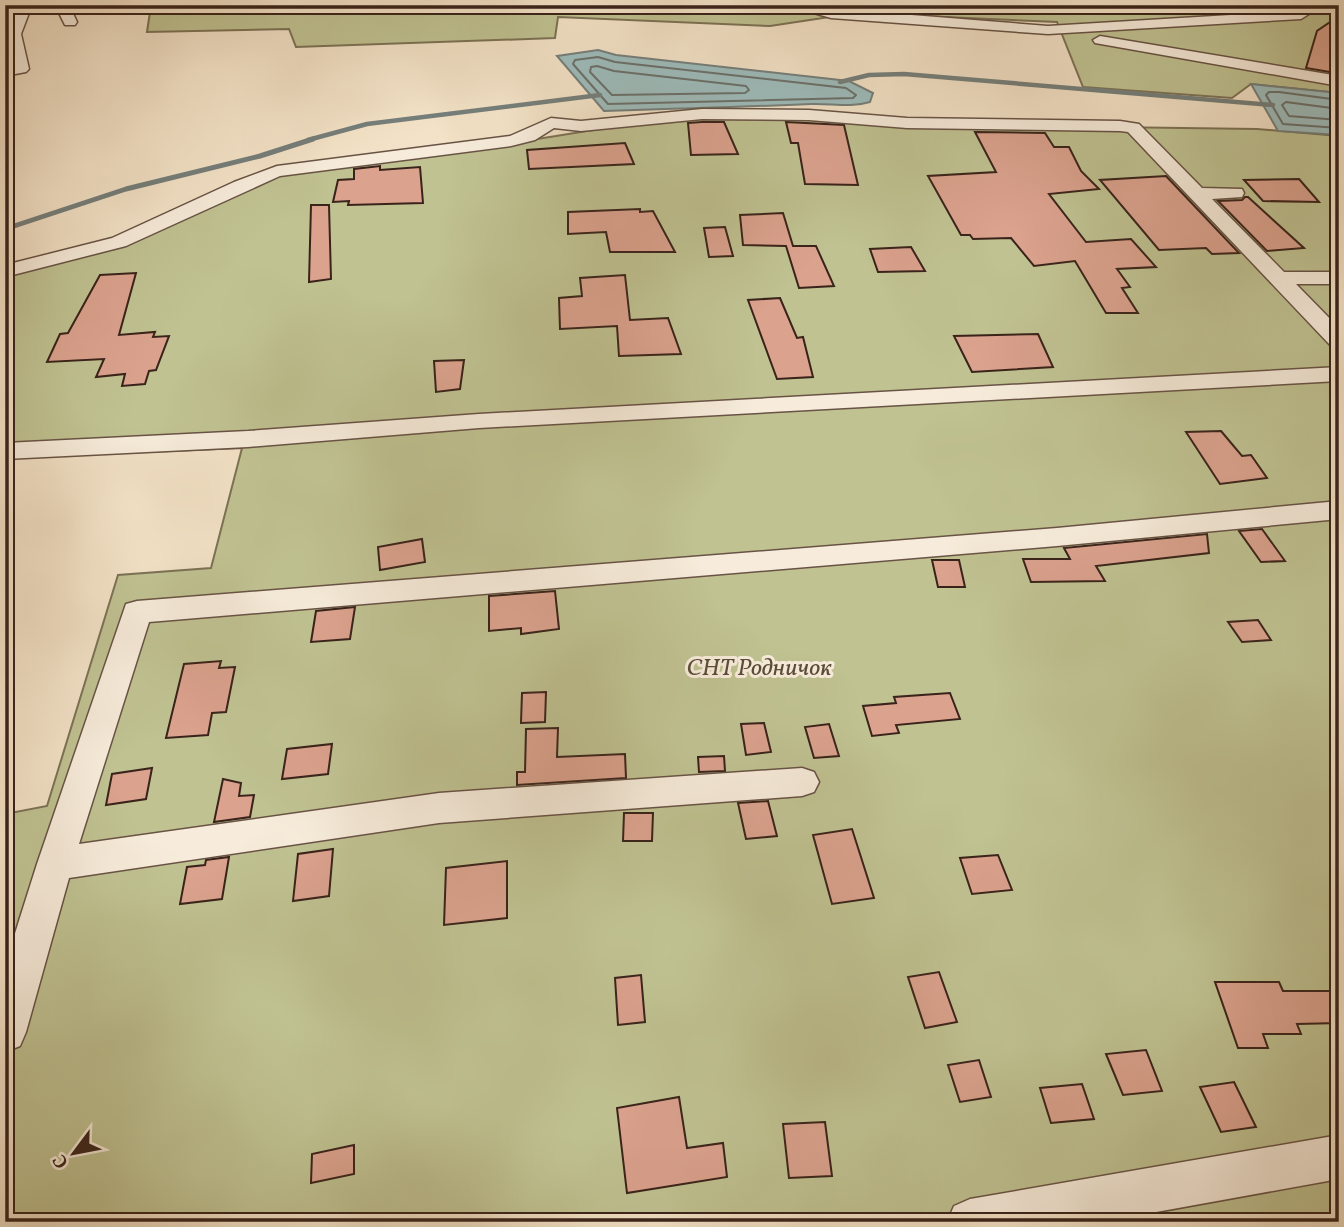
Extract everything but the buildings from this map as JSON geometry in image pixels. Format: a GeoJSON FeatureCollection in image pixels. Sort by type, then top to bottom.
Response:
{"type":"FeatureCollection","features":[{"type":"Feature","properties":{"kind":"street"},"geometry":{"type":"LineString","coordinates":[[5,72],[21,69],[10,35],[25,5]]}},
{"type":"Feature","properties":{"kind":"street"},"geometry":{"type":"LineString","coordinates":[[62,5],[70,22]]}},
{"type":"Feature","properties":{"kind":"street"},"geometry":{"type":"LineString","coordinates":[[792,5],[831,14],[1048,30],[1339,81]]}},
{"type":"Feature","properties":{"kind":"street"},"geometry":{"type":"LineString","coordinates":[[828,5],[855,16]]}},
{"type":"Feature","properties":{"kind":"street"},"geometry":{"type":"LineString","coordinates":[[952,22],[957,5]]}},
{"type":"Feature","properties":{"kind":"street"},"geometry":{"type":"LineString","coordinates":[[1023,27],[1295,10]]}},
{"type":"Feature","properties":{"kind":"street"},"geometry":{"type":"LineString","coordinates":[[1048,30],[1320,10]]}},
{"type":"Feature","properties":{"kind":"street"},"geometry":{"type":"LineString","coordinates":[[5,271],[81,253],[133,237],[246,182],[277,172],[511,141],[529,136],[551,123],[581,126],[715,114],[809,115],[907,123],[1120,126],[1133,128],[1339,341]]}},
{"type":"Feature","properties":{"kind":"street"},"geometry":{"type":"LineString","coordinates":[[1198,194],[1235,193]]}},
{"type":"Feature","properties":{"kind":"street"},"geometry":{"type":"LineString","coordinates":[[1279,278],[1339,278]]}},
{"type":"Feature","properties":{"kind":"street"},"geometry":{"type":"LineString","coordinates":[[5,451],[248,439],[479,421],[1339,374]]}},
{"type":"Feature","properties":{"kind":"street"},"geometry":{"type":"LineString","coordinates":[[5,1032],[55,864],[137,612],[1057,537],[1339,510]]}},
{"type":"Feature","properties":{"kind":"street"},"geometry":{"type":"LineString","coordinates":[[55,864],[439,808],[802,782]]}},
{"type":"Feature","properties":{"kind":"street"},"geometry":{"type":"LineString","coordinates":[[970,1222],[1339,1157]]}},
{"type":"Feature","properties":{"kind":"green space"},"geometry":{"type":"Polygon","coordinates":[[[151,5],[1339,5],[1339,93],[1251,84],[1232,98],[1083,87],[1057,22],[856,13],[770,26],[558,17],[555,38],[296,47],[289,29],[147,32],[151,5]]]}},
{"type":"Feature","properties":{"kind":"green space","name":"СНТ Родничок"},"geometry":{"type":"Polygon","coordinates":[[[714,116],[814,118],[882,124],[1257,129],[1339,136],[1339,1222],[5,1222],[5,814],[47,806],[118,575],[211,568],[242,448],[5,458],[5,264],[134,239],[276,172],[531,140],[637,123],[714,116]]]}},
{"type":"Feature","properties":{"kind":"water"},"geometry":{"type":"Polygon","coordinates":[[[598,50],[616,55],[849,81],[873,93],[870,102],[855,105],[604,111],[557,56],[598,50]]]}},
{"type":"Feature","properties":{"kind":"water"},"geometry":{"type":"Polygon","coordinates":[[[1251,84],[1339,93],[1339,135],[1278,131],[1251,84]]]}},
{"type":"Feature","properties":{"kind":"waterway"},"geometry":{"type":"LineString","coordinates":[[840,82],[869,75],[904,74],[1273,105]]}},
{"type":"Feature","properties":{"kind":"waterway"},"geometry":{"type":"LineString","coordinates":[[308,140],[367,124],[600,95]]}},
{"type":"Feature","properties":{"kind":"waterway"},"geometry":{"type":"LineString","coordinates":[[5,229],[126,189],[260,156],[313,139]]}}]}
